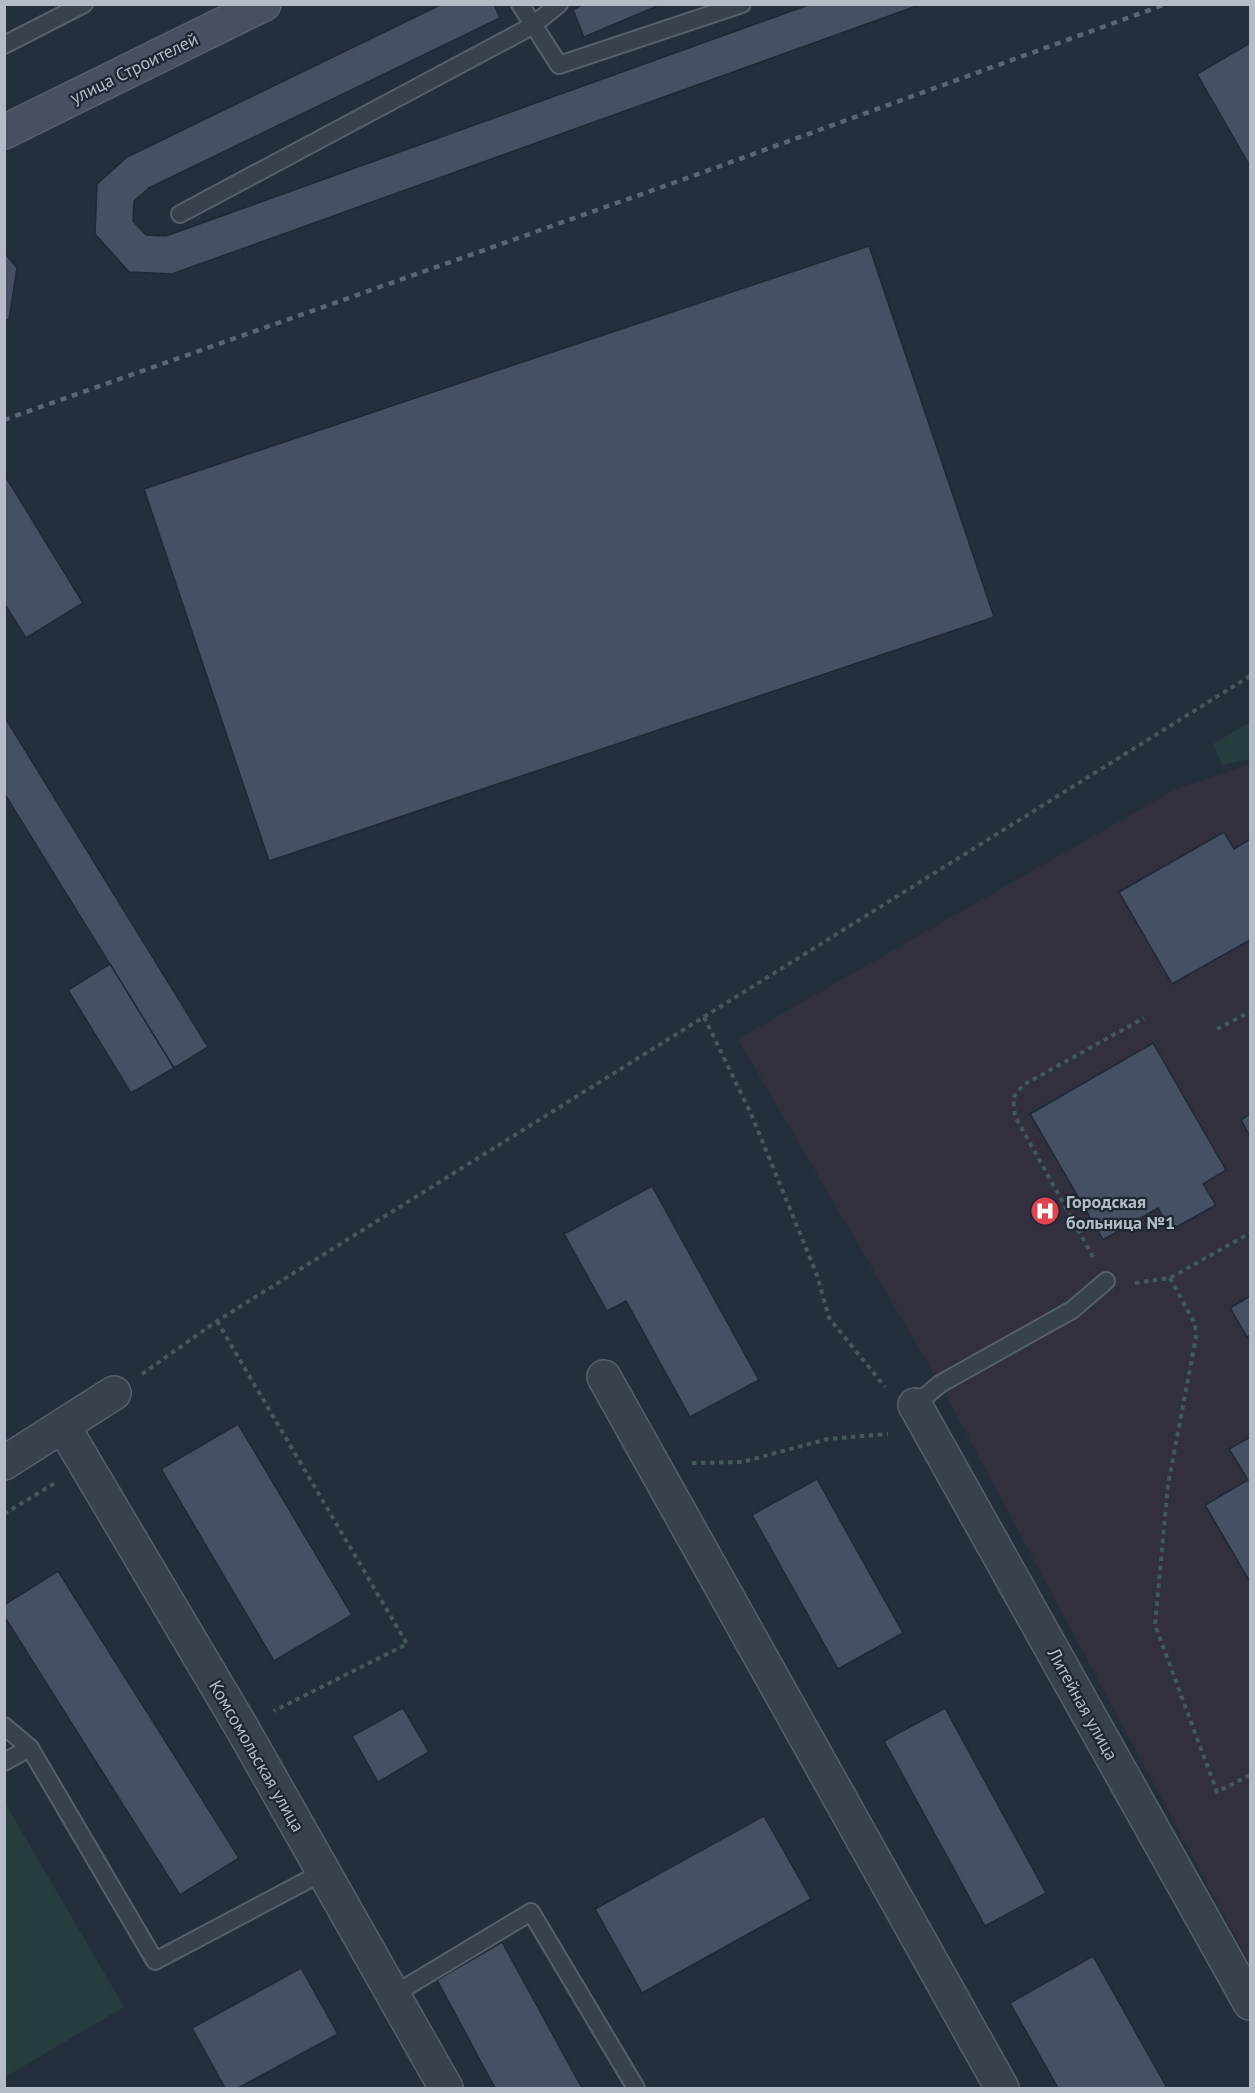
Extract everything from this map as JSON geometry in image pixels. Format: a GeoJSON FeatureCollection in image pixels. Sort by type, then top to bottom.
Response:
{"type":"FeatureCollection","features":[{"type":"Feature","properties":{"kind":"main road","name":"улица Строителей"},"geometry":{"type":"LineString","coordinates":[[4,132],[264,4]]}},
{"type":"Feature","properties":{"kind":"street"},"geometry":{"type":"LineString","coordinates":[[604,1377],[1002,2088]]}},
{"type":"Feature","properties":{"kind":"street"},"geometry":{"type":"LineString","coordinates":[[4,1463],[114,1393]]}},
{"type":"Feature","properties":{"kind":"street","name":"Литейная улица"},"geometry":{"type":"LineString","coordinates":[[910,1408],[1251,2003]]}},
{"type":"Feature","properties":{"kind":"street","name":"Комсомольская улица"},"geometry":{"type":"LineString","coordinates":[[63,1426],[242,1728],[446,2088]]}},
{"type":"Feature","properties":{"kind":"lane"},"geometry":{"type":"LineString","coordinates":[[4,45],[84,4]]}},
{"type":"Feature","properties":{"kind":"lane"},"geometry":{"type":"LineString","coordinates":[[520,4],[559,65],[742,4]]}},
{"type":"Feature","properties":{"kind":"lane"},"geometry":{"type":"LineString","coordinates":[[180,214],[532,26],[559,4]]}},
{"type":"Feature","properties":{"kind":"lane"},"geometry":{"type":"LineString","coordinates":[[910,1408],[940,1383],[1072,1311],[1107,1281]]}},
{"type":"Feature","properties":{"kind":"lane"},"geometry":{"type":"LineString","coordinates":[[4,1726],[30,1748],[155,1961],[323,1872]]}},
{"type":"Feature","properties":{"kind":"lane"},"geometry":{"type":"LineString","coordinates":[[4,1762],[30,1748]]}},
{"type":"Feature","properties":{"kind":"lane"},"geometry":{"type":"LineString","coordinates":[[393,1995],[531,1912],[636,2088]]}},
{"type":"Feature","properties":{"kind":"path"},"geometry":{"type":"LineString","coordinates":[[114,1393],[217,1321],[1251,676]]}},
{"type":"Feature","properties":{"kind":"path"},"geometry":{"type":"LineString","coordinates":[[1217,1029],[1251,1012]]}},
{"type":"Feature","properties":{"kind":"path"},"geometry":{"type":"LineString","coordinates":[[653,1464],[742,1462],[828,1439],[910,1408],[829,1318],[817,1275],[752,1116],[704,1017]]}},
{"type":"Feature","properties":{"kind":"path"},"geometry":{"type":"LineString","coordinates":[[1144,1018],[1023,1085],[1014,1098],[1015,1116],[1107,1281],[1138,1283],[1170,1278],[1251,1233]]}},
{"type":"Feature","properties":{"kind":"path"},"geometry":{"type":"LineString","coordinates":[[1170,1278],[1192,1317],[1196,1337],[1168,1485],[1155,1625],[1217,1792],[1251,1775]]}},
{"type":"Feature","properties":{"kind":"path"},"geometry":{"type":"LineString","coordinates":[[217,1321],[407,1644],[242,1728]]}},
{"type":"Feature","properties":{"kind":"path"},"geometry":{"type":"LineString","coordinates":[[4,1514],[85,1464]]}},
{"type":"Feature","properties":{"kind":"shaded area","name":"Городская больница №1"},"geometry":{"type":"Polygon","coordinates":[[[1250,764],[1250,1964],[940,1384],[738,1039],[1174,790],[1250,764]]]}},
{"type":"Feature","properties":{"kind":"green space"},"geometry":{"type":"Polygon","coordinates":[[[1250,722],[1250,759],[1222,765],[1213,744],[1250,722]]]}},
{"type":"Feature","properties":{"kind":"green space"},"geometry":{"type":"Polygon","coordinates":[[[5,1803],[124,2007],[5,2077],[4,2075],[5,1803]]]}},
{"type":"Feature","properties":{"kind":"building"},"geometry":{"type":"Polygon","coordinates":[[[442,4],[494,4],[500,18],[149,188],[134,201],[133,221],[146,235],[166,236],[811,4],[922,4],[172,274],[129,272],[95,234],[97,184],[127,157],[442,4]]]}},
{"type":"Feature","properties":{"kind":"building"},"geometry":{"type":"Polygon","coordinates":[[[583,4],[662,4],[584,37],[573,10],[583,4]]]}},
{"type":"Feature","properties":{"kind":"building"},"geometry":{"type":"Polygon","coordinates":[[[1250,43],[1250,166],[1197,74],[1250,43]]]}},
{"type":"Feature","properties":{"kind":"building"},"geometry":{"type":"Polygon","coordinates":[[[869,246],[994,617],[269,861],[144,489],[869,246]]]}},
{"type":"Feature","properties":{"kind":"building"},"geometry":{"type":"Polygon","coordinates":[[[4,252],[17,268],[9,319],[4,322],[4,252]]]}},
{"type":"Feature","properties":{"kind":"building"},"geometry":{"type":"Polygon","coordinates":[[[4,474],[83,603],[26,638],[4,603],[4,474]]]}},
{"type":"Feature","properties":{"kind":"building"},"geometry":{"type":"Polygon","coordinates":[[[4,716],[208,1047],[174,1068],[4,793],[4,716]]]}},
{"type":"Feature","properties":{"kind":"building"},"geometry":{"type":"Polygon","coordinates":[[[1224,832],[1234,849],[1250,839],[1250,940],[1172,984],[1119,892],[1224,832]]]}},
{"type":"Feature","properties":{"kind":"building"},"geometry":{"type":"Polygon","coordinates":[[[110,964],[174,1068],[131,1093],[68,990],[110,964]]]}},
{"type":"Feature","properties":{"kind":"building"},"geometry":{"type":"Polygon","coordinates":[[[1153,1043],[1226,1170],[1203,1184],[1216,1205],[1171,1230],[1158,1208],[1103,1240],[1030,1114],[1153,1043]]]}},
{"type":"Feature","properties":{"kind":"building"},"geometry":{"type":"Polygon","coordinates":[[[1250,1114],[1250,1136],[1241,1120],[1250,1114]]]}},
{"type":"Feature","properties":{"kind":"building"},"geometry":{"type":"Polygon","coordinates":[[[652,1186],[759,1380],[690,1417],[626,1301],[607,1311],[564,1234],[652,1186]]]}},
{"type":"Feature","properties":{"kind":"building"},"geometry":{"type":"Polygon","coordinates":[[[1250,1296],[1250,1335],[1247,1337],[1230,1308],[1250,1296]]]}},
{"type":"Feature","properties":{"kind":"building"},"geometry":{"type":"Polygon","coordinates":[[[238,1424],[352,1615],[274,1661],[161,1469],[238,1424]]]}},
{"type":"Feature","properties":{"kind":"building"},"geometry":{"type":"Polygon","coordinates":[[[1250,1437],[1250,1582],[1205,1505],[1248,1480],[1229,1449],[1250,1437]]]}},
{"type":"Feature","properties":{"kind":"building"},"geometry":{"type":"Polygon","coordinates":[[[817,1479],[903,1633],[838,1669],[752,1515],[817,1479]]]}},
{"type":"Feature","properties":{"kind":"building"},"geometry":{"type":"Polygon","coordinates":[[[58,1571],[239,1858],[180,1895],[4,1616],[4,1605],[58,1571]]]}},
{"type":"Feature","properties":{"kind":"building"},"geometry":{"type":"Polygon","coordinates":[[[403,1708],[429,1752],[378,1782],[352,1736],[403,1708]]]}},
{"type":"Feature","properties":{"kind":"building"},"geometry":{"type":"Polygon","coordinates":[[[945,1708],[1046,1893],[985,1926],[884,1741],[945,1708]]]}},
{"type":"Feature","properties":{"kind":"building"},"geometry":{"type":"Polygon","coordinates":[[[764,1816],[811,1899],[642,1993],[595,1909],[764,1816]]]}},
{"type":"Feature","properties":{"kind":"building"},"geometry":{"type":"Polygon","coordinates":[[[502,1942],[582,2088],[495,2088],[437,1980],[502,1942]]]}},
{"type":"Feature","properties":{"kind":"building"},"geometry":{"type":"Polygon","coordinates":[[[1093,1956],[1167,2088],[1058,2088],[1010,2003],[1093,1956]]]}},
{"type":"Feature","properties":{"kind":"building"},"geometry":{"type":"Polygon","coordinates":[[[301,1968],[338,2034],[238,2088],[225,2088],[192,2028],[301,1968]]]}},
{"type":"Feature","properties":{"kind":"railway"},"geometry":{"type":"LineString","coordinates":[[4,420],[679,181],[1166,4]]}},
{"type":"Feature","properties":{"kind":"place","name":"Городская больница №1"},"geometry":{"type":"Point","coordinates":[1045,1211]}}]}
